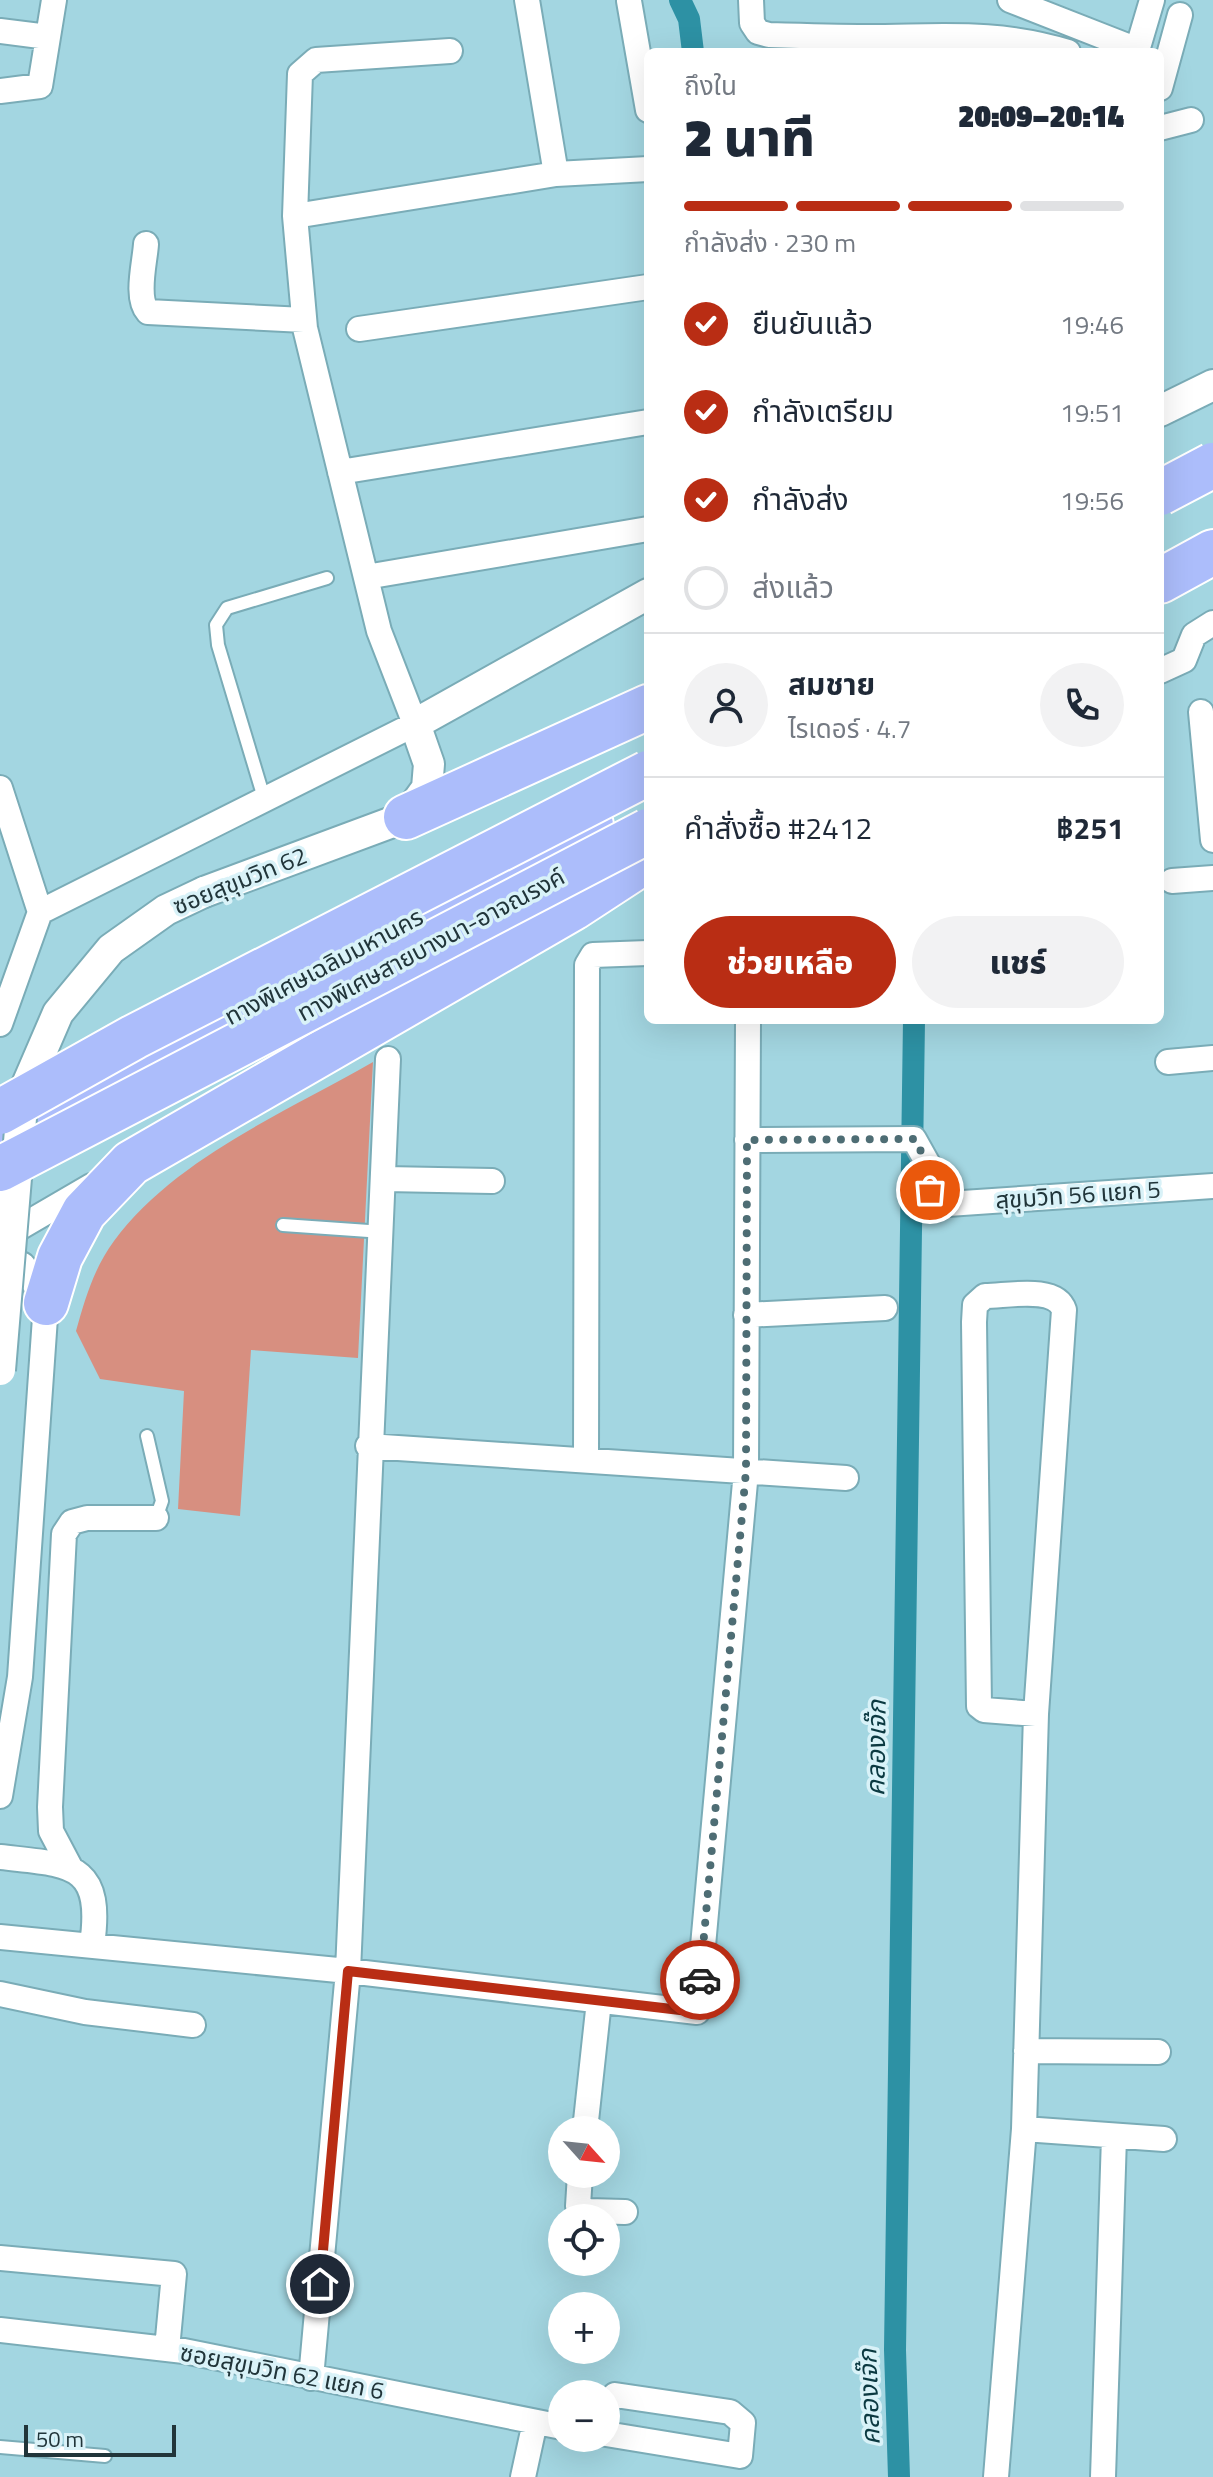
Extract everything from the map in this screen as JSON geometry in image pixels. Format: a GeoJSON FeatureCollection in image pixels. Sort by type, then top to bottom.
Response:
{"type":"FeatureCollection","features":[{"type":"Feature","properties":{"kind":"highway"},"geometry":{"type":"LineString","coordinates":[[1164,489],[1213,468]]}},
{"type":"Feature","properties":{"kind":"highway"},"geometry":{"type":"LineString","coordinates":[[1164,511],[1213,485]]}},
{"type":"Feature","properties":{"kind":"highway"},"geometry":{"type":"LineString","coordinates":[[1164,560],[1213,534]]}},
{"type":"Feature","properties":{"kind":"highway"},"geometry":{"type":"LineString","coordinates":[[1164,579],[1213,552]]}},
{"type":"Feature","properties":{"kind":"highway"},"geometry":{"type":"LineString","coordinates":[[406,817],[644,709]]}},
{"type":"Feature","properties":{"kind":"highway"},"geometry":{"type":"LineString","coordinates":[[0,1112],[134,1037],[644,775]]}},
{"type":"Feature","properties":{"kind":"highway","name":"ทางพิเศษเฉลิมมหานคร"},"geometry":{"type":"LineString","coordinates":[[0,1140],[644,796]]}},
{"type":"Feature","properties":{"kind":"highway","name":"ทางพิเศษสายบางนา-อาจณรงค์"},"geometry":{"type":"LineString","coordinates":[[0,1169],[644,833]]}},
{"type":"Feature","properties":{"kind":"highway","name":"ทางพิเศษเฉลิมมหานคร"},"geometry":{"type":"LineString","coordinates":[[0,1187],[644,859]]}},
{"type":"Feature","properties":{"kind":"highway"},"geometry":{"type":"LineString","coordinates":[[46,1303],[60,1257],[84,1212],[131,1163],[573,908],[644,860]]}},
{"type":"Feature","properties":{"kind":"street"},"geometry":{"type":"LineString","coordinates":[[0,91],[40,86],[54,0]]}},
{"type":"Feature","properties":{"kind":"street"},"geometry":{"type":"LineString","coordinates":[[527,0],[556,174]]}},
{"type":"Feature","properties":{"kind":"street"},"geometry":{"type":"LineString","coordinates":[[751,0],[752,23],[758,32],[769,35],[868,37],[968,33],[1054,48]]}},
{"type":"Feature","properties":{"kind":"street"},"geometry":{"type":"LineString","coordinates":[[1010,0],[1060,8],[1129,48]]}},
{"type":"Feature","properties":{"kind":"street"},"geometry":{"type":"LineString","coordinates":[[1133,48],[1152,0]]}},
{"type":"Feature","properties":{"kind":"street"},"geometry":{"type":"LineString","coordinates":[[629,1],[644,87]]}},
{"type":"Feature","properties":{"kind":"street"},"geometry":{"type":"LineString","coordinates":[[1164,73],[1180,15]]}},
{"type":"Feature","properties":{"kind":"street"},"geometry":{"type":"LineString","coordinates":[[0,31],[48,37]]}},
{"type":"Feature","properties":{"kind":"street"},"geometry":{"type":"LineString","coordinates":[[406,817],[427,788],[429,764],[379,631],[304,320],[295,216],[300,74],[316,60],[450,51]]}},
{"type":"Feature","properties":{"kind":"street"},"geometry":{"type":"LineString","coordinates":[[1164,127],[1191,120]]}},
{"type":"Feature","properties":{"kind":"street"},"geometry":{"type":"LineString","coordinates":[[295,216],[556,174],[644,169]]}},
{"type":"Feature","properties":{"kind":"street"},"geometry":{"type":"LineString","coordinates":[[146,244],[142,294],[143,305],[148,312],[304,320]]}},
{"type":"Feature","properties":{"kind":"street"},"geometry":{"type":"LineString","coordinates":[[359,329],[644,288]]}},
{"type":"Feature","properties":{"kind":"street"},"geometry":{"type":"LineString","coordinates":[[1164,409],[1213,385]]}},
{"type":"Feature","properties":{"kind":"street"},"geometry":{"type":"LineString","coordinates":[[340,472],[644,423]]}},
{"type":"Feature","properties":{"kind":"street"},"geometry":{"type":"LineString","coordinates":[[366,577],[644,530]]}},
{"type":"Feature","properties":{"kind":"street"},"geometry":{"type":"LineString","coordinates":[[40,912],[415,724],[644,596]]}},
{"type":"Feature","properties":{"kind":"street"},"geometry":{"type":"LineString","coordinates":[[1164,669],[1184,660],[1194,635],[1213,623]]}},
{"type":"Feature","properties":{"kind":"street"},"geometry":{"type":"LineString","coordinates":[[1201,712],[1213,840]]}},
{"type":"Feature","properties":{"kind":"street"},"geometry":{"type":"LineString","coordinates":[[0,788],[40,912],[0,1024]]}},
{"type":"Feature","properties":{"kind":"street","name":"ซอยสุขุมวิท 62"},"geometry":{"type":"LineString","coordinates":[[0,1370],[23,1094],[58,1013],[111,949],[166,910],[204,892],[406,817]]}},
{"type":"Feature","properties":{"kind":"street"},"geometry":{"type":"LineString","coordinates":[[1172,881],[1213,878]]}},
{"type":"Feature","properties":{"kind":"street"},"geometry":{"type":"LineString","coordinates":[[586,1460],[587,965],[593,955],[602,952],[644,953]]}},
{"type":"Feature","properties":{"kind":"street"},"geometry":{"type":"LineString","coordinates":[[0,1937],[348,1971],[697,2012],[746,1471],[748,1024]]}},
{"type":"Feature","properties":{"kind":"street"},"geometry":{"type":"LineString","coordinates":[[1168,1062],[1213,1058]]}},
{"type":"Feature","properties":{"kind":"street"},"geometry":{"type":"LineString","coordinates":[[311,2378],[348,1971],[368,1446],[383,1232],[388,1059]]}},
{"type":"Feature","properties":{"kind":"street","name":"สุขุมวิท 56 แยก 5"},"geometry":{"type":"LineString","coordinates":[[747,1140],[914,1139],[928,1164],[930,1190],[948,1204],[1213,1186]]}},
{"type":"Feature","properties":{"kind":"street"},"geometry":{"type":"LineString","coordinates":[[0,1239],[131,1163]]}},
{"type":"Feature","properties":{"kind":"street"},"geometry":{"type":"LineString","coordinates":[[385,1179],[492,1181]]}},
{"type":"Feature","properties":{"kind":"street"},"geometry":{"type":"LineString","coordinates":[[0,1254],[23,1265],[46,1303],[20,1677],[0,1796]]}},
{"type":"Feature","properties":{"kind":"street"},"geometry":{"type":"LineString","coordinates":[[996,2477],[1024,2129],[1036,1714],[1064,1310],[1062,1302],[1052,1295],[985,1296],[975,1305],[974,1322],[979,1706],[984,1710],[1036,1714]]}},
{"type":"Feature","properties":{"kind":"street"},"geometry":{"type":"LineString","coordinates":[[746,1315],[885,1308]]}},
{"type":"Feature","properties":{"kind":"street"},"geometry":{"type":"LineString","coordinates":[[368,1446],[846,1478]]}},
{"type":"Feature","properties":{"kind":"street"},"geometry":{"type":"LineString","coordinates":[[92,1945],[94,1897],[85,1879],[70,1867],[51,1831],[64,1534],[72,1522],[87,1518],[156,1518]]}},
{"type":"Feature","properties":{"kind":"street"},"geometry":{"type":"LineString","coordinates":[[0,1857],[70,1867]]}},
{"type":"Feature","properties":{"kind":"street"},"geometry":{"type":"LineString","coordinates":[[0,1994],[85,2012],[193,2025]]}},
{"type":"Feature","properties":{"kind":"street"},"geometry":{"type":"LineString","coordinates":[[587,2116],[599,2001]]}},
{"type":"Feature","properties":{"kind":"street"},"geometry":{"type":"LineString","coordinates":[[1026,2051],[1158,2052]]}},
{"type":"Feature","properties":{"kind":"street"},"geometry":{"type":"LineString","coordinates":[[1024,2129],[1164,2139]]}},
{"type":"Feature","properties":{"kind":"street"},"geometry":{"type":"LineString","coordinates":[[1103,2477],[1114,2137]]}},
{"type":"Feature","properties":{"kind":"street"},"geometry":{"type":"LineString","coordinates":[[579,2188],[578,2206],[588,2211],[625,2212]]}},
{"type":"Feature","properties":{"kind":"street"},"geometry":{"type":"LineString","coordinates":[[0,2258],[174,2274],[167,2349]]}},
{"type":"Feature","properties":{"kind":"street","name":"ซอยสุขุมวิท 62 แยก 6"},"geometry":{"type":"LineString","coordinates":[[0,2330],[167,2349],[548,2424]]}},
{"type":"Feature","properties":{"kind":"street"},"geometry":{"type":"LineString","coordinates":[[620,2396],[730,2412],[743,2423],[740,2456],[620,2436]]}},
{"type":"Feature","properties":{"kind":"street"},"geometry":{"type":"LineString","coordinates":[[523,2477],[535,2422]]}},
{"type":"Feature","properties":{"kind":"lane"},"geometry":{"type":"LineString","coordinates":[[264,798],[218,645],[216,625],[227,608],[327,578]]}},
{"type":"Feature","properties":{"kind":"lane"},"geometry":{"type":"LineString","coordinates":[[283,1225],[383,1232]]}},
{"type":"Feature","properties":{"kind":"lane"},"geometry":{"type":"LineString","coordinates":[[147,1436],[162,1501],[156,1518]]}},
{"type":"Feature","properties":{"kind":"lane"},"geometry":{"type":"LineString","coordinates":[[0,2447],[105,2456]]}},
{"type":"Feature","properties":{"kind":"shaded area"},"geometry":{"type":"Polygon","coordinates":[[[373,1062],[358,1358],[251,1350],[240,1516],[178,1509],[184,1391],[100,1379],[76,1331],[96,1273],[114,1241],[168,1185],[233,1140],[373,1062]]]}},
{"type":"Feature","properties":{"kind":"waterway","name":"คลองเจ๊ก"},"geometry":{"type":"LineString","coordinates":[[680,0],[689,19],[693,48]]}},
{"type":"Feature","properties":{"kind":"waterway","name":"คลองเจ๊ก"},"geometry":{"type":"LineString","coordinates":[[899,2477],[895,2350],[914,1024]]}},
{"type":"Feature","properties":{"kind":"way so far"},"geometry":{"type":"LineString","coordinates":[[700,1980],[746,1471],[747,1140],[914,1139],[922,1148],[928,1164],[930,1190]]}},
{"type":"Feature","properties":{"kind":"route"},"geometry":{"type":"LineString","coordinates":[[320,2284],[348,1971],[697,2012],[700,1980]]}}]}
